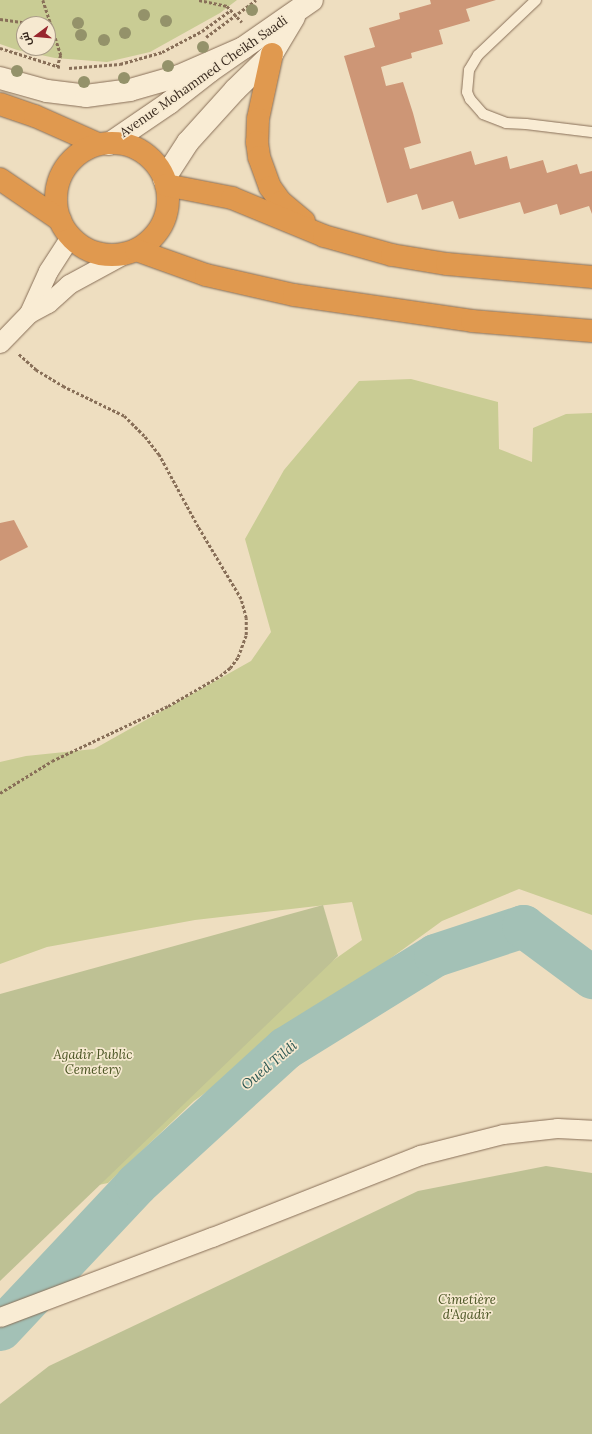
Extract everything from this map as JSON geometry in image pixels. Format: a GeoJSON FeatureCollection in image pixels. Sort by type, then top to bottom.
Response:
{"type":"FeatureCollection","features":[{"type":"Feature","properties":{"kind":"highway"},"geometry":{"type":"LineString","coordinates":[[272,54],[258,127],[257,142],[263,172],[270,187],[281,202],[324,236]]}},
{"type":"Feature","properties":{"kind":"highway"},"geometry":{"type":"LineString","coordinates":[[0,104],[35,116],[104,144]]}},
{"type":"Feature","properties":{"kind":"highway"},"geometry":{"type":"LineString","coordinates":[[65,228],[55,201],[58,182],[67,165],[81,151],[104,144],[119,142],[141,151],[151,158],[165,182],[167,210],[157,232],[131,252]]}},
{"type":"Feature","properties":{"kind":"highway"},"geometry":{"type":"LineString","coordinates":[[0,179],[65,228],[90,251],[114,255],[131,252],[206,275],[294,295],[472,321],[592,331]]}},
{"type":"Feature","properties":{"kind":"highway"},"geometry":{"type":"LineString","coordinates":[[165,182],[232,198],[324,236],[392,255],[447,264],[592,277]]}},
{"type":"Feature","properties":{"kind":"main road","name":"Avenue Mohammed Cheikh Saadi"},"geometry":{"type":"LineString","coordinates":[[104,144],[170,103],[210,71],[305,5]]}},
{"type":"Feature","properties":{"kind":"main road","name":"Avenue Mohammed Cheikh Saadi"},"geometry":{"type":"LineString","coordinates":[[165,182],[188,142],[235,90],[272,54],[305,5]]}},
{"type":"Feature","properties":{"kind":"main road"},"geometry":{"type":"LineString","coordinates":[[0,78],[47,91],[86,96],[130,90],[179,76],[250,43]]}},
{"type":"Feature","properties":{"kind":"street"},"geometry":{"type":"LineString","coordinates":[[29,313],[65,228]]}},
{"type":"Feature","properties":{"kind":"street"},"geometry":{"type":"LineString","coordinates":[[1,342],[29,313],[48,303],[69,284],[131,252]]}},
{"type":"Feature","properties":{"kind":"street"},"geometry":{"type":"LineString","coordinates":[[0,1317],[420,1155],[503,1134],[557,1128],[592,1130]]}},
{"type":"Feature","properties":{"kind":"lane"},"geometry":{"type":"LineString","coordinates":[[536,0],[478,54],[469,70],[467,92],[470,99],[483,114],[506,123],[592,132]]}},
{"type":"Feature","properties":{"kind":"path"},"geometry":{"type":"LineString","coordinates":[[43,0],[49,16]]}},
{"type":"Feature","properties":{"kind":"path"},"geometry":{"type":"LineString","coordinates":[[199,0],[227,6],[236,15],[250,43]]}},
{"type":"Feature","properties":{"kind":"path"},"geometry":{"type":"LineString","coordinates":[[202,39],[256,0]]}},
{"type":"Feature","properties":{"kind":"path"},"geometry":{"type":"LineString","coordinates":[[65,69],[120,64],[162,52],[202,31],[231,10]]}},
{"type":"Feature","properties":{"kind":"path"},"geometry":{"type":"LineString","coordinates":[[0,19],[16,22]]}},
{"type":"Feature","properties":{"kind":"path"},"geometry":{"type":"LineString","coordinates":[[47,91],[61,55],[56,38]]}},
{"type":"Feature","properties":{"kind":"path"},"geometry":{"type":"LineString","coordinates":[[0,48],[65,69],[70,72]]}},
{"type":"Feature","properties":{"kind":"path"},"geometry":{"type":"LineString","coordinates":[[0,793],[52,761],[168,706],[220,676],[230,668],[240,652],[246,635],[246,618],[241,599],[231,579],[198,527],[160,455],[124,416],[64,388],[36,370],[1,342]]}},
{"type":"Feature","properties":{"kind":"green space"},"geometry":{"type":"Polygon","coordinates":[[[0,0],[237,0],[220,13],[150,52],[107,62],[46,56],[56,56],[56,16],[16,16],[16,50],[0,44],[0,0]]]}},
{"type":"Feature","properties":{"kind":"green space"},"geometry":{"type":"Polygon","coordinates":[[[411,379],[498,402],[499,449],[532,462],[533,428],[566,414],[592,413],[592,915],[519,889],[442,921],[194,1101],[108,1183],[75,1190],[194,1059],[362,940],[352,902],[195,920],[47,947],[0,964],[0,762],[26,756],[94,749],[251,661],[271,632],[245,539],[284,470],[359,381],[411,379]]]}},
{"type":"Feature","properties":{"kind":"green space","name":"Agadir Public Cemetery"},"geometry":{"type":"Polygon","coordinates":[[[323,905],[338,956],[0,1281],[0,994],[323,905]]]}},
{"type":"Feature","properties":{"kind":"green space","name":"Cimetière d'Agadir"},"geometry":{"type":"Polygon","coordinates":[[[546,1166],[592,1173],[592,1434],[0,1434],[0,1404],[49,1366],[418,1191],[546,1166]]]}},
{"type":"Feature","properties":{"kind":"building"},"geometry":{"type":"Polygon","coordinates":[[[430,0],[496,0],[466,9],[470,21],[439,30],[443,44],[411,53],[412,58],[381,67],[386,86],[403,82],[413,113],[421,143],[404,148],[410,169],[471,151],[475,165],[507,156],[510,169],[543,160],[547,173],[577,164],[580,174],[592,171],[592,214],[589,206],[560,215],[557,204],[524,214],[520,202],[459,219],[453,201],[422,210],[417,194],[387,203],[344,56],[375,47],[369,28],[400,19],[399,13],[431,4],[430,0]]]}},
{"type":"Feature","properties":{"kind":"building"},"geometry":{"type":"Polygon","coordinates":[[[14,520],[28,547],[0,561],[0,523],[14,520]]]}},
{"type":"Feature","properties":{"kind":"waterway","name":"Oued Tildi"},"geometry":{"type":"LineString","coordinates":[[0,1329],[136,1184],[285,1048],[435,955],[523,926],[592,977]]}}]}
